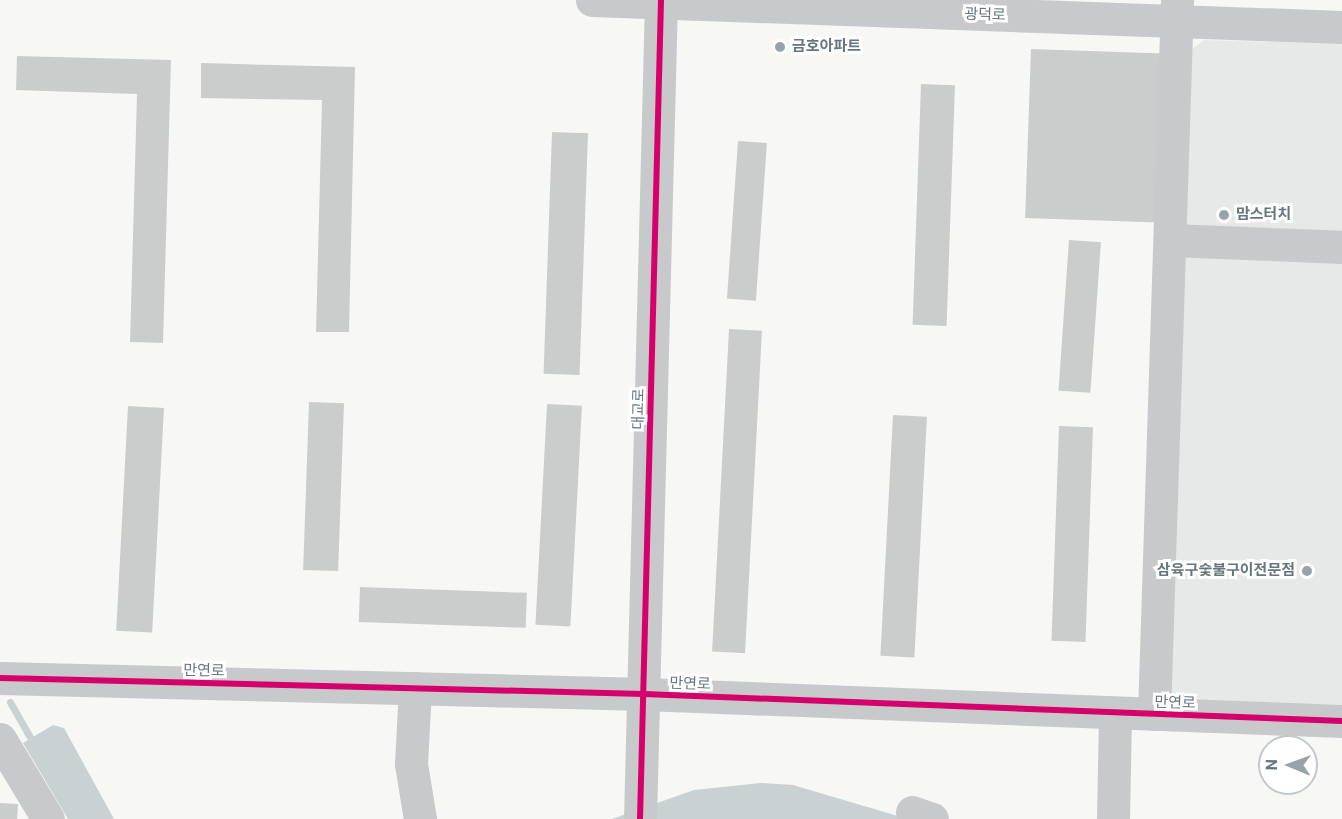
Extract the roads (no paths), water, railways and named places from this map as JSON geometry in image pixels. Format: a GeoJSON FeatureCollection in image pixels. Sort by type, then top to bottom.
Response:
{"type":"FeatureCollection","features":[{"type":"Feature","properties":{"kind":"street","name":"광덕로"},"geometry":{"type":"LineString","coordinates":[[592,0],[1177,11],[1342,27]]}},
{"type":"Feature","properties":{"kind":"street","name":"대교로"},"geometry":{"type":"LineString","coordinates":[[640,807],[661,1]]}},
{"type":"Feature","properties":{"kind":"street"},"geometry":{"type":"LineString","coordinates":[[1154,714],[1177,11]]}},
{"type":"Feature","properties":{"kind":"street"},"geometry":{"type":"LineString","coordinates":[[1170,240],[1342,247]]}},
{"type":"Feature","properties":{"kind":"street","name":"만연로"},"geometry":{"type":"LineString","coordinates":[[0,678],[644,694],[1342,721]]}},
{"type":"Feature","properties":{"kind":"street"},"geometry":{"type":"LineString","coordinates":[[415,688],[411,764],[420,819]]}},
{"type":"Feature","properties":{"kind":"street"},"geometry":{"type":"LineString","coordinates":[[1113,819],[1115,714]]}},
{"type":"Feature","properties":{"kind":"street"},"geometry":{"type":"LineString","coordinates":[[0,739],[45,818]]}},
{"type":"Feature","properties":{"kind":"waterway"},"geometry":{"type":"LineString","coordinates":[[10,702],[35,746]]}},
{"type":"Feature","properties":{"kind":"place","name":"금호아파트"},"geometry":{"type":"Point","coordinates":[780,47]}},
{"type":"Feature","properties":{"kind":"place","name":"맘스터치"},"geometry":{"type":"Point","coordinates":[1224,215]}},
{"type":"Feature","properties":{"kind":"place","name":"삼육구숯불구이전문점"},"geometry":{"type":"Point","coordinates":[1307,571]}}]}
